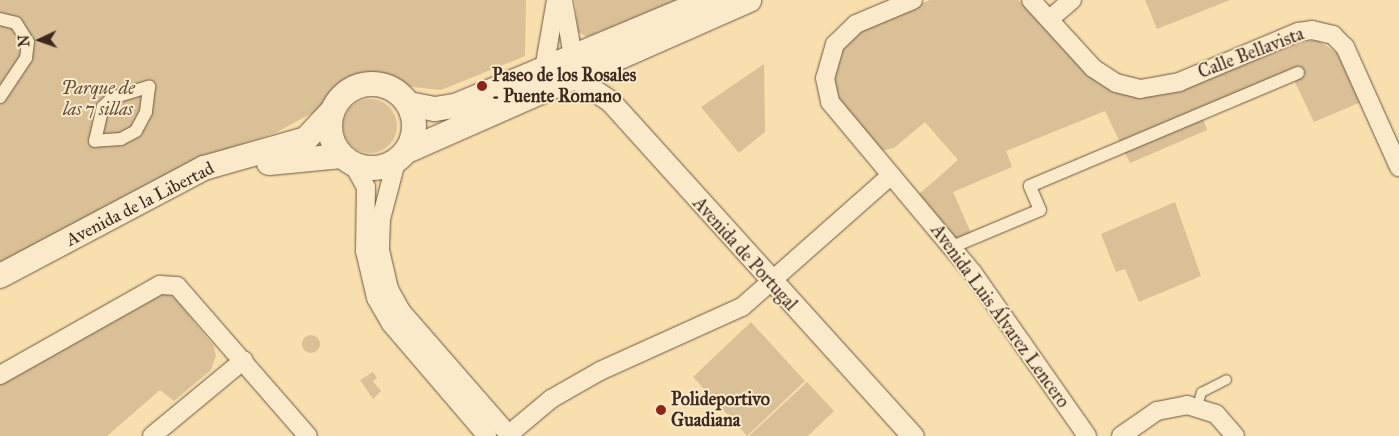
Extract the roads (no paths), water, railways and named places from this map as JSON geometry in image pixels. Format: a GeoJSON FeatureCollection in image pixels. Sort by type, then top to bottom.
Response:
{"type":"FeatureCollection","features":[{"type":"Feature","properties":{"kind":"main road"},"geometry":{"type":"LineString","coordinates":[[401,156],[415,127],[408,104],[392,89],[364,84],[350,89],[332,111],[330,135],[347,160],[379,168],[526,97],[574,66],[708,0]]}},
{"type":"Feature","properties":{"kind":"main road"},"geometry":{"type":"LineString","coordinates":[[408,104],[455,106],[544,68],[574,66],[749,0]]}},
{"type":"Feature","properties":{"kind":"main road","name":"Avenida de la Libertad"},"geometry":{"type":"LineString","coordinates":[[0,276],[204,168],[306,139],[332,111]]}},
{"type":"Feature","properties":{"kind":"main road","name":"Avenida de la Libertad"},"geometry":{"type":"LineString","coordinates":[[0,292],[141,212],[203,183],[275,161],[347,160]]}},
{"type":"Feature","properties":{"kind":"street"},"geometry":{"type":"LineString","coordinates":[[544,68],[556,0]]}},
{"type":"Feature","properties":{"kind":"street"},"geometry":{"type":"LineString","coordinates":[[562,0],[574,66]]}},
{"type":"Feature","properties":{"kind":"street","name":"Avenida Luis Álvarez Lencero"},"geometry":{"type":"LineString","coordinates":[[913,0],[848,29],[835,44],[825,78],[836,112],[952,246],[1087,436]]}},
{"type":"Feature","properties":{"kind":"street","name":"Calle Bellavista"},"geometry":{"type":"LineString","coordinates":[[1031,0],[1051,18],[1092,68],[1116,83],[1140,89],[1179,82],[1298,32],[1312,30],[1333,35],[1346,47],[1395,149],[1399,167]]}},
{"type":"Feature","properties":{"kind":"street"},"geometry":{"type":"LineString","coordinates":[[1051,18],[1072,0]]}},
{"type":"Feature","properties":{"kind":"street"},"geometry":{"type":"LineString","coordinates":[[0,19],[16,23],[28,42],[26,58],[0,96]]}},
{"type":"Feature","properties":{"kind":"street","name":"Avenida de Portugal"},"geometry":{"type":"LineString","coordinates":[[574,66],[610,101],[771,283],[913,436]]}},
{"type":"Feature","properties":{"kind":"street"},"geometry":{"type":"LineString","coordinates":[[952,246],[1040,210],[1030,186],[1298,74]]}},
{"type":"Feature","properties":{"kind":"street"},"geometry":{"type":"LineString","coordinates":[[150,88],[151,98],[136,130],[121,139],[95,141],[103,107],[112,98],[150,88]]}},
{"type":"Feature","properties":{"kind":"street"},"geometry":{"type":"LineString","coordinates":[[401,156],[381,219],[380,250],[389,289],[401,311],[509,435],[575,385],[732,313],[771,283],[891,174]]}},
{"type":"Feature","properties":{"kind":"street"},"geometry":{"type":"LineString","coordinates":[[347,160],[366,187],[365,251],[376,298],[391,324],[488,436]]}},
{"type":"Feature","properties":{"kind":"street"},"geometry":{"type":"LineString","coordinates":[[0,375],[160,285],[177,286],[244,360],[308,436]]}},
{"type":"Feature","properties":{"kind":"street"},"geometry":{"type":"LineString","coordinates":[[152,436],[244,360]]}},
{"type":"Feature","properties":{"kind":"street"},"geometry":{"type":"LineString","coordinates":[[1121,436],[1157,411],[1197,405],[1216,414],[1236,436]]}},
{"type":"Feature","properties":{"kind":"lane"},"geometry":{"type":"LineString","coordinates":[[1197,405],[1201,392],[1226,379]]}},
{"type":"Feature","properties":{"kind":"place","name":"Paseo de los Rosales - Puente Romano"},"geometry":{"type":"Point","coordinates":[482,86]}},
{"type":"Feature","properties":{"kind":"place","name":"Polideportivo Guadiana"},"geometry":{"type":"Point","coordinates":[661,410]}},
{"type":"Feature","properties":{"kind":"park label","name":"Parque de las 7 sillas"},"geometry":{"type":"Point","coordinates":[98,99]}}]}
